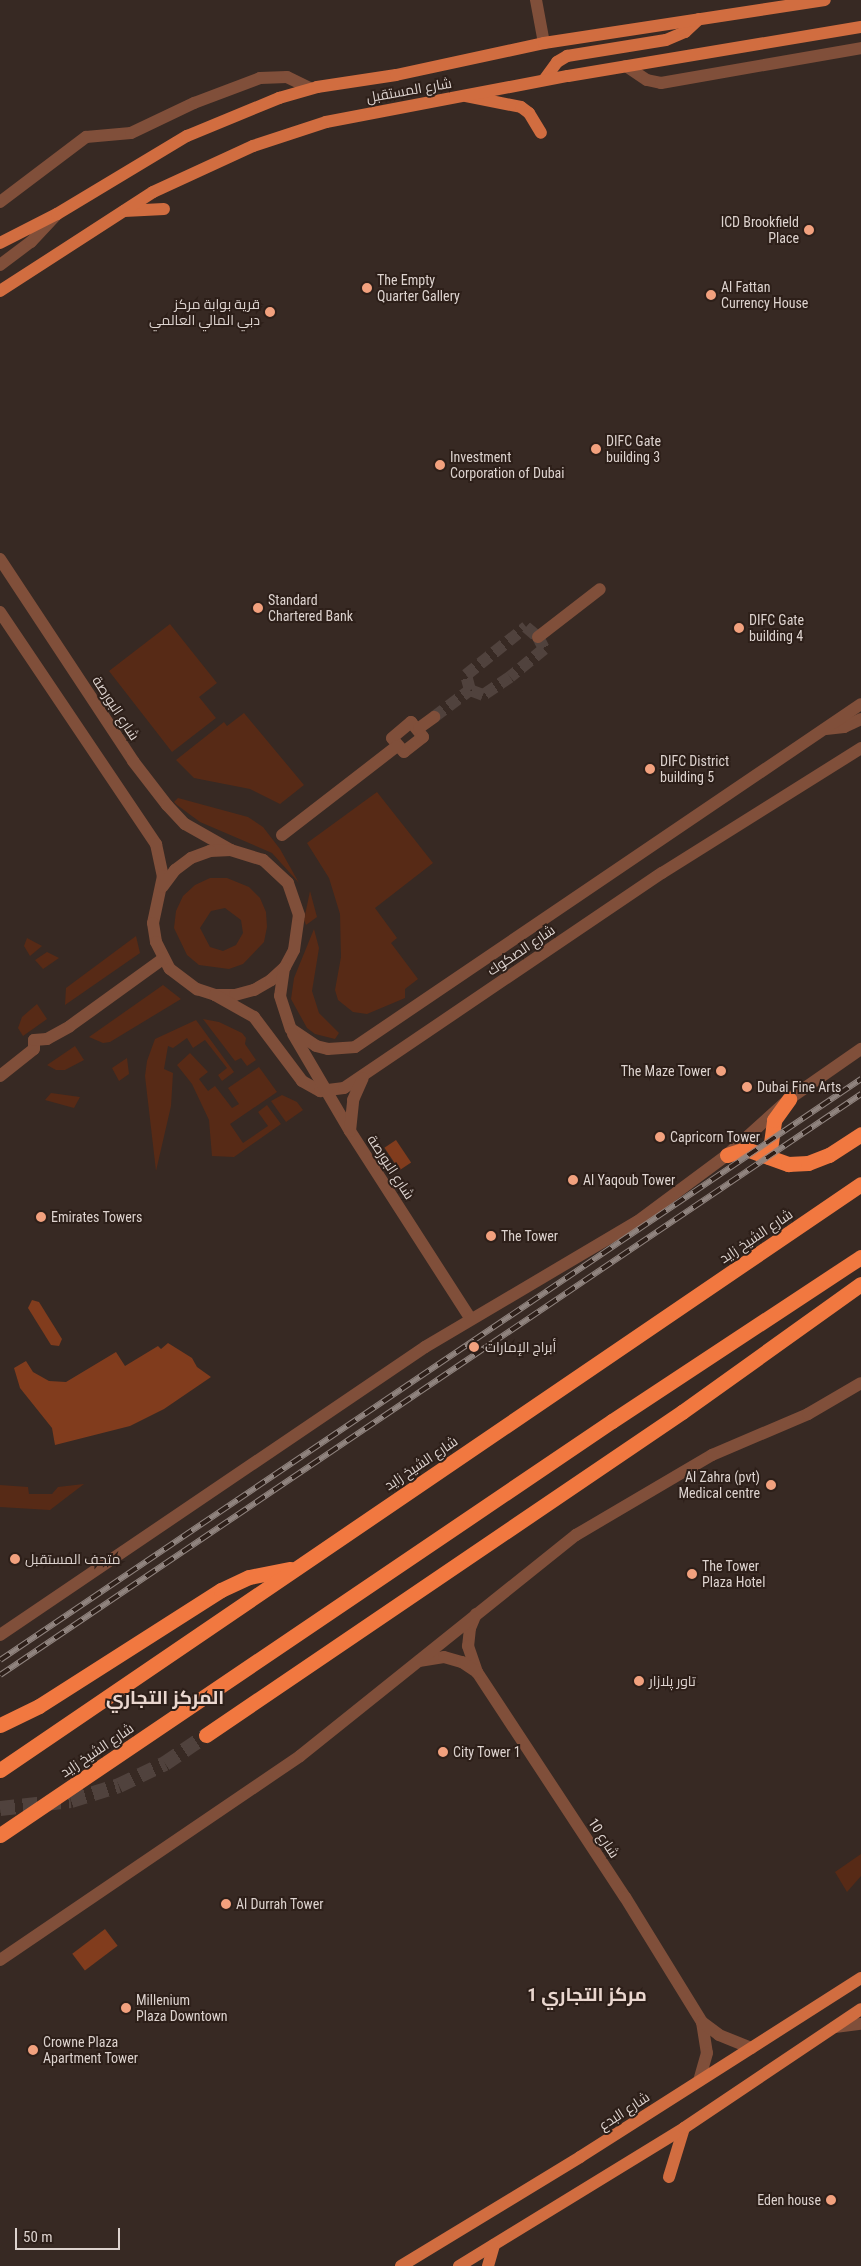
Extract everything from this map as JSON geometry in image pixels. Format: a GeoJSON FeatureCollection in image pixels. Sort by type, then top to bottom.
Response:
{"type":"FeatureCollection","features":[{"type":"Feature","properties":{"kind":"highway"},"geometry":{"type":"LineString","coordinates":[[769,1157],[772,1126],[789,1099]]}},
{"type":"Feature","properties":{"kind":"highway"},"geometry":{"type":"LineString","coordinates":[[727,1155],[746,1148],[788,1164],[808,1163],[829,1155],[861,1134]]}},
{"type":"Feature","properties":{"kind":"highway","name":"شارع الشيخ زايد"},"geometry":{"type":"LineString","coordinates":[[0,1770],[861,1184]]}},
{"type":"Feature","properties":{"kind":"highway","name":"شارع الشيخ زايد"},"geometry":{"type":"LineString","coordinates":[[0,1835],[604,1427],[861,1258]]}},
{"type":"Feature","properties":{"kind":"highway"},"geometry":{"type":"LineString","coordinates":[[206,1734],[666,1423],[861,1284]]}},
{"type":"Feature","properties":{"kind":"highway"},"geometry":{"type":"LineString","coordinates":[[0,1725],[39,1706],[221,1590],[249,1577],[294,1569]]}},
{"type":"Feature","properties":{"kind":"main road","name":"شارع المستقبل"},"geometry":{"type":"LineString","coordinates":[[0,243],[57,214],[187,136],[247,109],[310,88],[396,75],[544,43],[825,0]]}},
{"type":"Feature","properties":{"kind":"main road"},"geometry":{"type":"LineString","coordinates":[[544,80],[557,62],[567,56],[666,40],[685,32],[699,19]]}},
{"type":"Feature","properties":{"kind":"main road","name":"شارع المستقبل"},"geometry":{"type":"LineString","coordinates":[[0,291],[122,211],[219,160],[287,134],[351,116],[544,80],[861,26]]}},
{"type":"Feature","properties":{"kind":"main road"},"geometry":{"type":"LineString","coordinates":[[464,95],[521,107],[530,113],[541,133]]}},
{"type":"Feature","properties":{"kind":"main road"},"geometry":{"type":"LineString","coordinates":[[122,211],[164,209]]}},
{"type":"Feature","properties":{"kind":"main road","name":"شارع البدع"},"geometry":{"type":"LineString","coordinates":[[401,2266],[861,1978]]}},
{"type":"Feature","properties":{"kind":"main road"},"geometry":{"type":"LineString","coordinates":[[459,2266],[684,2128],[861,2009]]}},
{"type":"Feature","properties":{"kind":"main road"},"geometry":{"type":"LineString","coordinates":[[669,2177],[684,2128]]}},
{"type":"Feature","properties":{"kind":"main road"},"geometry":{"type":"LineString","coordinates":[[488,2266],[494,2244]]}},
{"type":"Feature","properties":{"kind":"street"},"geometry":{"type":"LineString","coordinates":[[536,0],[544,43]]}},
{"type":"Feature","properties":{"kind":"street"},"geometry":{"type":"LineString","coordinates":[[626,66],[647,80],[661,83],[861,48]]}},
{"type":"Feature","properties":{"kind":"street"},"geometry":{"type":"LineString","coordinates":[[0,202],[86,137],[131,133],[194,103],[260,78],[287,77],[310,88]]}},
{"type":"Feature","properties":{"kind":"street"},"geometry":{"type":"LineString","coordinates":[[0,265],[31,242],[57,214]]}},
{"type":"Feature","properties":{"kind":"street","name":"شارع البورصة"},"geometry":{"type":"LineString","coordinates":[[0,559],[133,761],[167,805],[185,824],[231,850]]}},
{"type":"Feature","properties":{"kind":"street"},"geometry":{"type":"LineString","coordinates":[[538,637],[600,589]]}},
{"type":"Feature","properties":{"kind":"street"},"geometry":{"type":"LineString","coordinates":[[0,612],[151,834],[160,854],[162,887],[153,923],[163,959],[187,984],[215,995],[254,1017],[297,1077],[314,1088],[327,1092]]}},
{"type":"Feature","properties":{"kind":"street","name":"شارع الصكوك"},"geometry":{"type":"LineString","coordinates":[[291,1030],[304,1040],[328,1050],[354,1047],[366,1041],[861,704]]}},
{"type":"Feature","properties":{"kind":"street"},"geometry":{"type":"LineString","coordinates":[[282,836],[397,746],[404,752],[423,737],[419,728],[434,717]]}},
{"type":"Feature","properties":{"kind":"street"},"geometry":{"type":"LineString","coordinates":[[825,729],[844,727],[861,719]]}},
{"type":"Feature","properties":{"kind":"street"},"geometry":{"type":"LineString","coordinates":[[793,790],[799,780],[861,738]]}},
{"type":"Feature","properties":{"kind":"street","name":"شارع الصكوك"},"geometry":{"type":"LineString","coordinates":[[327,1092],[344,1088],[364,1076],[662,873],[861,748]]}},
{"type":"Feature","properties":{"kind":"street"},"geometry":{"type":"LineString","coordinates":[[162,887],[175,870],[191,858],[210,851],[231,850],[263,860],[288,883],[295,898],[299,932],[285,966],[280,996],[291,1030]]}},
{"type":"Feature","properties":{"kind":"street"},"geometry":{"type":"LineString","coordinates":[[0,1076],[34,1049],[34,1040],[47,1038],[70,1026],[163,959]]}},
{"type":"Feature","properties":{"kind":"street"},"geometry":{"type":"LineString","coordinates":[[215,995],[235,995],[254,990],[271,980],[285,966]]}},
{"type":"Feature","properties":{"kind":"street","name":"شارع البورصة"},"geometry":{"type":"LineString","coordinates":[[291,1030],[350,1131],[470,1318]]}},
{"type":"Feature","properties":{"kind":"street"},"geometry":{"type":"LineString","coordinates":[[0,1635],[296,1431],[470,1318],[608,1241],[668,1201],[727,1155],[789,1099],[861,1049]]}},
{"type":"Feature","properties":{"kind":"street"},"geometry":{"type":"LineString","coordinates":[[350,1131],[353,1100],[364,1076]]}},
{"type":"Feature","properties":{"kind":"street"},"geometry":{"type":"LineString","coordinates":[[0,1960],[283,1768],[478,1612],[554,1556],[576,1536],[692,1466],[808,1414],[861,1383]]}},
{"type":"Feature","properties":{"kind":"street","name":"شارع 10"},"geometry":{"type":"LineString","coordinates":[[478,1612],[470,1628],[468,1646],[477,1672],[625,1897],[702,2022],[724,2038],[752,2048]]}},
{"type":"Feature","properties":{"kind":"street","name":"شارع 10"},"geometry":{"type":"LineString","coordinates":[[416,1661],[444,1656],[462,1662],[477,1672]]}},
{"type":"Feature","properties":{"kind":"street","name":"شارع 10"},"geometry":{"type":"LineString","coordinates":[[699,2081],[707,2053],[702,2022]]}},
{"type":"Feature","properties":{"kind":"street"},"geometry":{"type":"LineString","coordinates":[[835,2027],[861,2024]]}},
{"type":"Feature","properties":{"kind":"shaded area"},"geometry":{"type":"Polygon","coordinates":[[[170,624],[217,683],[199,697],[216,718],[172,752],[109,671],[170,624]]]}},
{"type":"Feature","properties":{"kind":"shaded area"},"geometry":{"type":"Polygon","coordinates":[[[244,713],[304,785],[280,804],[250,789],[194,778],[176,760],[224,722],[227,726],[244,713]]]}},
{"type":"Feature","properties":{"kind":"shaded area"},"geometry":{"type":"Polygon","coordinates":[[[377,792],[433,863],[375,908],[397,938],[391,943],[418,979],[405,989],[405,998],[367,1014],[353,1012],[338,1000],[335,990],[341,957],[340,914],[329,878],[307,843],[377,792]]]}},
{"type":"Feature","properties":{"kind":"shaded area"},"geometry":{"type":"Polygon","coordinates":[[[178,798],[248,817],[263,827],[280,849],[299,883],[272,853],[200,822],[174,802],[178,798]]]}},
{"type":"Feature","properties":{"kind":"shaded area"},"geometry":{"type":"Polygon","coordinates":[[[210,878],[227,878],[249,887],[260,898],[266,912],[267,927],[264,942],[243,964],[229,969],[199,965],[187,955],[174,928],[176,911],[183,896],[195,885],[210,878]],[[225,908],[211,911],[200,928],[210,947],[223,951],[236,945],[243,933],[241,920],[225,908]]]}},
{"type":"Feature","properties":{"kind":"shaded area"},"geometry":{"type":"Polygon","coordinates":[[[310,891],[317,917],[306,925],[304,920],[310,891]]]}},
{"type":"Feature","properties":{"kind":"shaded area"},"geometry":{"type":"Polygon","coordinates":[[[314,929],[319,948],[312,991],[319,1013],[339,1033],[335,1039],[315,1034],[307,1028],[291,999],[294,978],[314,929]]]}},
{"type":"Feature","properties":{"kind":"shaded area"},"geometry":{"type":"Polygon","coordinates":[[[136,936],[140,953],[65,1005],[66,988],[136,936]]]}},
{"type":"Feature","properties":{"kind":"shaded area"},"geometry":{"type":"Polygon","coordinates":[[[27,938],[42,946],[30,956],[24,946],[27,938]]]}},
{"type":"Feature","properties":{"kind":"shaded area"},"geometry":{"type":"Polygon","coordinates":[[[47,952],[59,958],[43,969],[35,960],[47,952]]]}},
{"type":"Feature","properties":{"kind":"shaded area"},"geometry":{"type":"Polygon","coordinates":[[[163,985],[181,999],[110,1042],[103,1043],[89,1037],[163,985]]]}},
{"type":"Feature","properties":{"kind":"shaded area"},"geometry":{"type":"Polygon","coordinates":[[[37,1004],[47,1019],[23,1036],[18,1028],[22,1017],[37,1004]]]}},
{"type":"Feature","properties":{"kind":"shaded area"},"geometry":{"type":"Polygon","coordinates":[[[203,1019],[219,1022],[242,1033],[246,1038],[245,1044],[256,1060],[247,1066],[241,1058],[235,1061],[203,1019]]]}},
{"type":"Feature","properties":{"kind":"shaded area"},"geometry":{"type":"Polygon","coordinates":[[[196,1020],[234,1072],[222,1081],[218,1075],[227,1068],[205,1040],[193,1048],[187,1038],[173,1048],[168,1046],[164,1069],[173,1073],[171,1106],[156,1171],[145,1076],[147,1061],[155,1039],[196,1020]]]}},
{"type":"Feature","properties":{"kind":"shaded area"},"geometry":{"type":"Polygon","coordinates":[[[75,1046],[84,1060],[65,1070],[56,1070],[47,1065],[75,1046]]]}},
{"type":"Feature","properties":{"kind":"shaded area"},"geometry":{"type":"Polygon","coordinates":[[[190,1053],[208,1072],[199,1079],[208,1091],[215,1086],[232,1108],[239,1104],[228,1088],[259,1067],[277,1092],[230,1124],[243,1143],[268,1126],[258,1112],[267,1105],[281,1124],[234,1157],[212,1156],[209,1120],[192,1084],[177,1065],[190,1053]]]}},
{"type":"Feature","properties":{"kind":"shaded area"},"geometry":{"type":"Polygon","coordinates":[[[127,1058],[129,1074],[119,1081],[112,1068],[127,1058]]]}},
{"type":"Feature","properties":{"kind":"shaded area"},"geometry":{"type":"Polygon","coordinates":[[[51,1093],[80,1097],[74,1108],[45,1100],[51,1093]]]}},
{"type":"Feature","properties":{"kind":"shaded area"},"geometry":{"type":"Polygon","coordinates":[[[282,1095],[297,1102],[303,1110],[286,1122],[271,1101],[282,1095]]]}},
{"type":"Feature","properties":{"kind":"shaded area"},"geometry":{"type":"Polygon","coordinates":[[[396,1140],[411,1162],[399,1170],[384,1148],[396,1140]]]}},
{"type":"Feature","properties":{"kind":"shaded area"},"geometry":{"type":"Polygon","coordinates":[[[32,1300],[39,1302],[62,1339],[59,1346],[51,1345],[28,1308],[32,1300]]]}},
{"type":"Feature","properties":{"kind":"shaded area"},"geometry":{"type":"Polygon","coordinates":[[[168,1343],[192,1358],[197,1367],[211,1377],[164,1409],[130,1426],[55,1445],[52,1428],[20,1388],[14,1368],[26,1361],[33,1372],[49,1381],[66,1382],[116,1352],[125,1366],[158,1346],[161,1349],[168,1343]]]}},
{"type":"Feature","properties":{"kind":"shaded area"},"geometry":{"type":"Polygon","coordinates":[[[84,1484],[50,1510],[0,1507],[0,1485],[28,1487],[29,1494],[52,1494],[58,1487],[84,1484]]]}},
{"type":"Feature","properties":{"kind":"shaded area"},"geometry":{"type":"Polygon","coordinates":[[[861,1854],[861,1876],[847,1892],[835,1872],[861,1854]]]}},
{"type":"Feature","properties":{"kind":"shaded area"},"geometry":{"type":"Polygon","coordinates":[[[105,1929],[118,1946],[85,1970],[72,1954],[105,1929]]]}},
{"type":"Feature","properties":{"kind":"tunnel"},"geometry":{"type":"LineString","coordinates":[[434,717],[470,690],[466,675],[526,627],[538,637],[544,649],[510,677],[483,695],[470,690]]}},
{"type":"Feature","properties":{"kind":"tunnel"},"geometry":{"type":"LineString","coordinates":[[0,1808],[71,1800],[119,1785],[165,1763],[206,1735]]}},
{"type":"Feature","properties":{"kind":"railway"},"geometry":{"type":"LineString","coordinates":[[0,1660],[861,1079]]}},
{"type":"Feature","properties":{"kind":"railway"},"geometry":{"type":"LineString","coordinates":[[0,1675],[861,1094]]}},
{"type":"Feature","properties":{"kind":"place","name":"ICD Brookfield Place"},"geometry":{"type":"Point","coordinates":[809,230]}},
{"type":"Feature","properties":{"kind":"place","name":"The Empty Quarter Gallery"},"geometry":{"type":"Point","coordinates":[367,288]}},
{"type":"Feature","properties":{"kind":"place","name":"Al Fattan Currency House"},"geometry":{"type":"Point","coordinates":[711,295]}},
{"type":"Feature","properties":{"kind":"place","name":"قرية بوابة مركز دبي المالي العالمي"},"geometry":{"type":"Point","coordinates":[270,312]}},
{"type":"Feature","properties":{"kind":"place","name":"DIFC Gate building 3"},"geometry":{"type":"Point","coordinates":[596,449]}},
{"type":"Feature","properties":{"kind":"place","name":"Investment Corporation of Dubai"},"geometry":{"type":"Point","coordinates":[440,465]}},
{"type":"Feature","properties":{"kind":"place","name":"Standard Chartered Bank"},"geometry":{"type":"Point","coordinates":[258,608]}},
{"type":"Feature","properties":{"kind":"place","name":"DIFC Gate building 4"},"geometry":{"type":"Point","coordinates":[739,628]}},
{"type":"Feature","properties":{"kind":"place","name":"DIFC District building 5"},"geometry":{"type":"Point","coordinates":[650,769]}},
{"type":"Feature","properties":{"kind":"place","name":"The Maze Tower"},"geometry":{"type":"Point","coordinates":[721,1071]}},
{"type":"Feature","properties":{"kind":"place","name":"Dubai Fine Arts"},"geometry":{"type":"Point","coordinates":[747,1087]}},
{"type":"Feature","properties":{"kind":"place","name":"Capricorn Tower"},"geometry":{"type":"Point","coordinates":[660,1137]}},
{"type":"Feature","properties":{"kind":"place","name":"Al Yaqoub Tower"},"geometry":{"type":"Point","coordinates":[573,1180]}},
{"type":"Feature","properties":{"kind":"place","name":"Emirates Towers"},"geometry":{"type":"Point","coordinates":[41,1217]}},
{"type":"Feature","properties":{"kind":"place","name":"The Tower"},"geometry":{"type":"Point","coordinates":[491,1236]}},
{"type":"Feature","properties":{"kind":"place","name":"أبراج الإمارات"},"geometry":{"type":"Point","coordinates":[474,1347]}},
{"type":"Feature","properties":{"kind":"place","name":"Al Zahra (pvt) Medical centre"},"geometry":{"type":"Point","coordinates":[771,1485]}},
{"type":"Feature","properties":{"kind":"place","name":"متحف المستقبل"},"geometry":{"type":"Point","coordinates":[15,1559]}},
{"type":"Feature","properties":{"kind":"place","name":"The Tower Plaza Hotel"},"geometry":{"type":"Point","coordinates":[692,1574]}},
{"type":"Feature","properties":{"kind":"place","name":"تاور پلازار"},"geometry":{"type":"Point","coordinates":[639,1681]}},
{"type":"Feature","properties":{"kind":"place","name":"City Tower 1"},"geometry":{"type":"Point","coordinates":[443,1752]}},
{"type":"Feature","properties":{"kind":"place","name":"Al Durrah Tower"},"geometry":{"type":"Point","coordinates":[226,1904]}},
{"type":"Feature","properties":{"kind":"place","name":"Millenium Plaza Downtown"},"geometry":{"type":"Point","coordinates":[126,2008]}},
{"type":"Feature","properties":{"kind":"place","name":"Crowne Plaza Apartment Tower"},"geometry":{"type":"Point","coordinates":[33,2050]}},
{"type":"Feature","properties":{"kind":"place","name":"Eden house"},"geometry":{"type":"Point","coordinates":[831,2200]}},
{"type":"Feature","properties":{"kind":"district","name":"المركز التجاري"},"geometry":{"type":"Point","coordinates":[165,1698]}},
{"type":"Feature","properties":{"kind":"district","name":"مركز التجاري 1"},"geometry":{"type":"Point","coordinates":[587,1995]}}]}
